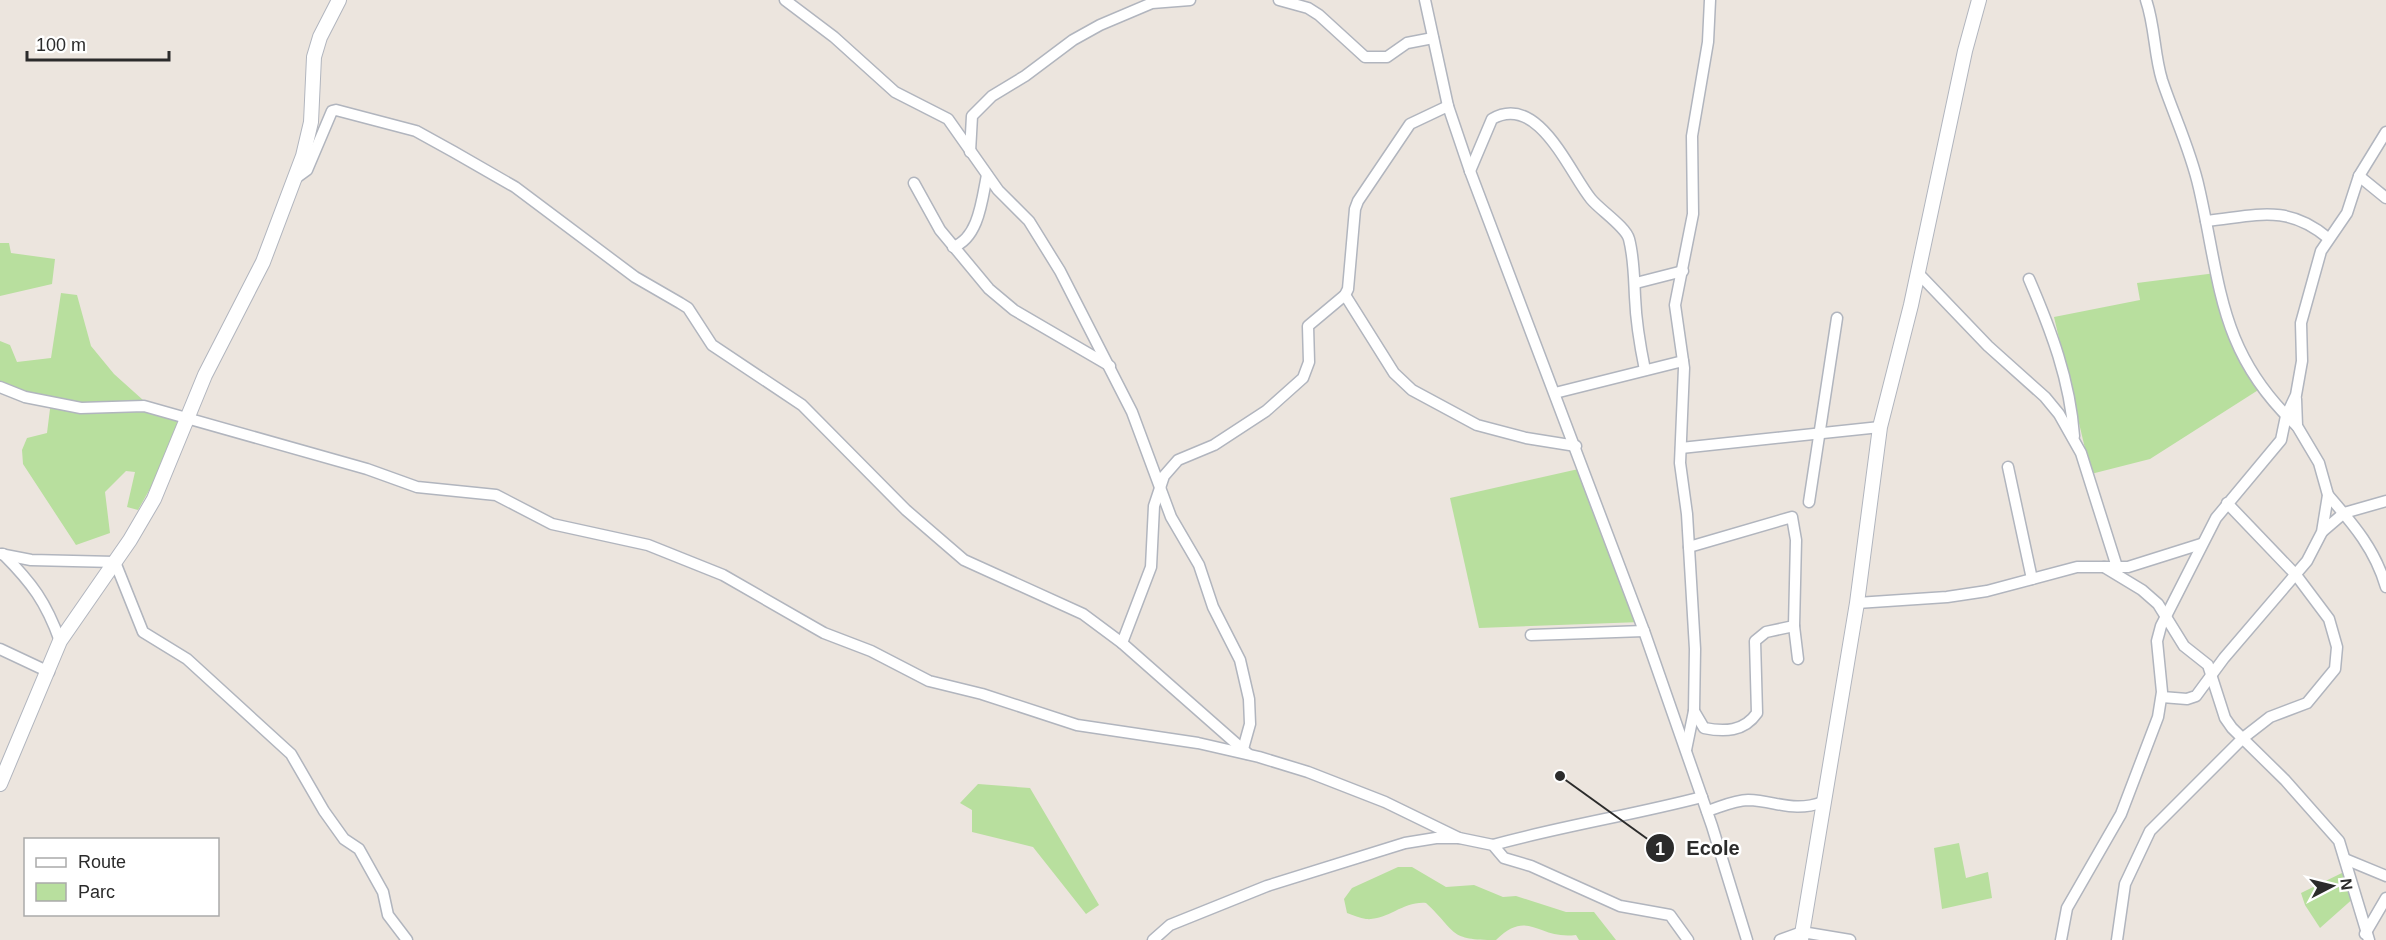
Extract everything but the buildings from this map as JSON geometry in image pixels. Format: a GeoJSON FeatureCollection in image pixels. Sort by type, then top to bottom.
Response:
{"type":"FeatureCollection","features":[{"type":"Feature","properties":{"kind":"street"},"geometry":{"type":"LineString","coordinates":[[0,784],[60,642],[115,562],[154,499],[205,375],[263,262],[296,178],[311,122],[314,57],[320,37],[339,0]]}},
{"type":"Feature","properties":{"kind":"street"},"geometry":{"type":"LineString","coordinates":[[785,0],[834,37],[895,92],[948,119],[987,175],[1029,221],[1060,271],[1132,411],[1171,517],[1200,565],[1213,607],[1243,669],[1251,724],[1246,752]]}},
{"type":"Feature","properties":{"kind":"street"},"geometry":{"type":"LineString","coordinates":[[970,152],[972,116],[992,96],[1073,40],[1118,16],[1152,3],[1190,0]]}},
{"type":"Feature","properties":{"kind":"street"},"geometry":{"type":"LineString","coordinates":[[1279,0],[1313,12],[1365,57],[1387,57],[1407,43],[1433,38]]}},
{"type":"Feature","properties":{"kind":"street"},"geometry":{"type":"LineString","coordinates":[[1425,0],[1449,106],[1470,171],[1576,446],[1644,631],[1707,811],[1747,940]]}},
{"type":"Feature","properties":{"kind":"street"},"geometry":{"type":"LineString","coordinates":[[1686,750],[1694,711],[1695,649],[1681,448],[1683,361],[1675,305],[1693,214],[1692,136],[1708,42],[1710,0]]}},
{"type":"Feature","properties":{"kind":"street"},"geometry":{"type":"LineString","coordinates":[[1802,936],[1857,603],[1881,427],[1918,273],[1965,51],[1979,0]]}},
{"type":"Feature","properties":{"kind":"street"},"geometry":{"type":"LineString","coordinates":[[2146,0],[2158,64],[2194,171],[2218,287],[2233,339],[2250,370],[2286,416],[2297,426],[2319,463],[2328,495],[2322,532],[2307,561],[2296,575],[2196,696],[2187,699],[2162,697]]}},
{"type":"Feature","properties":{"kind":"street"},"geometry":{"type":"LineString","coordinates":[[1122,643],[1151,567],[1150,552],[1155,528],[1153,514],[1159,489],[1172,465],[1229,435],[1266,411],[1303,378],[1309,362],[1308,326],[1345,296],[1351,277],[1355,209],[1358,201],[1410,124],[1449,106]]}},
{"type":"Feature","properties":{"kind":"street"},"geometry":{"type":"LineString","coordinates":[[296,178],[307,170],[334,111],[416,131],[515,187],[635,277],[688,308],[712,345],[802,405],[906,510],[964,560],[1083,614],[1122,643],[1246,752]]}},
{"type":"Feature","properties":{"kind":"street"},"geometry":{"type":"LineString","coordinates":[[1470,171],[1492,119],[1511,112],[1529,117],[1563,156],[1593,201],[1628,236],[1636,283],[1634,295],[1638,340],[1645,370]]}},
{"type":"Feature","properties":{"kind":"street"},"geometry":{"type":"LineString","coordinates":[[2297,426],[2296,395],[2302,361],[2301,323],[2321,251],[2349,209],[2359,176],[2386,132]]}},
{"type":"Feature","properties":{"kind":"street"},"geometry":{"type":"LineString","coordinates":[[953,247],[965,243],[974,229],[987,175]]}},
{"type":"Feature","properties":{"kind":"street"},"geometry":{"type":"LineString","coordinates":[[2359,176],[2386,198]]}},
{"type":"Feature","properties":{"kind":"street"},"geometry":{"type":"LineString","coordinates":[[914,183],[940,230],[989,289],[1014,310],[1110,366]]}},
{"type":"Feature","properties":{"kind":"street"},"geometry":{"type":"LineString","coordinates":[[2206,221],[2281,215],[2307,221],[2328,238]]}},
{"type":"Feature","properties":{"kind":"street"},"geometry":{"type":"LineString","coordinates":[[1636,283],[1683,271]]}},
{"type":"Feature","properties":{"kind":"street"},"geometry":{"type":"LineString","coordinates":[[1918,273],[1988,346],[2045,397],[2074,439]]}},
{"type":"Feature","properties":{"kind":"street"},"geometry":{"type":"LineString","coordinates":[[2029,279],[2049,326],[2065,374],[2074,439],[2117,567]]}},
{"type":"Feature","properties":{"kind":"street"},"geometry":{"type":"LineString","coordinates":[[1345,296],[1394,374],[1412,390],[1477,425],[1526,438],[1576,446]]}},
{"type":"Feature","properties":{"kind":"street"},"geometry":{"type":"LineString","coordinates":[[1809,502],[1837,318]]}},
{"type":"Feature","properties":{"kind":"street"},"geometry":{"type":"LineString","coordinates":[[1555,393],[1683,361]]}},
{"type":"Feature","properties":{"kind":"street"},"geometry":{"type":"LineString","coordinates":[[0,387],[48,403],[88,408],[144,406],[367,469],[417,487],[496,495],[552,524],[648,545],[723,575],[824,633],[871,651],[929,681],[982,694],[1077,725],[1246,752],[1308,772],[1385,802],[1459,838],[1493,845],[1576,823],[1655,809],[1702,797]]}},
{"type":"Feature","properties":{"kind":"street"},"geometry":{"type":"LineString","coordinates":[[2061,940],[2067,908],[2121,814],[2158,717],[2162,697],[2157,641],[2166,615],[2191,571],[2201,544],[2227,503],[2278,446],[2286,416],[2296,395]]}},
{"type":"Feature","properties":{"kind":"street"},"geometry":{"type":"LineString","coordinates":[[1681,448],[1819,431],[1881,427]]}},
{"type":"Feature","properties":{"kind":"street"},"geometry":{"type":"LineString","coordinates":[[2008,467],[2032,579]]}},
{"type":"Feature","properties":{"kind":"street"},"geometry":{"type":"LineString","coordinates":[[2328,495],[2370,547],[2386,587]]}},
{"type":"Feature","properties":{"kind":"street"},"geometry":{"type":"LineString","coordinates":[[2322,532],[2344,513],[2386,501]]}},
{"type":"Feature","properties":{"kind":"street"},"geometry":{"type":"LineString","coordinates":[[2116,940],[2126,884],[2144,839],[2150,831],[2243,738],[2270,717],[2307,703],[2335,669],[2337,647],[2332,627],[2296,575],[2227,503]]}},
{"type":"Feature","properties":{"kind":"street"},"geometry":{"type":"LineString","coordinates":[[1689,547],[1792,517],[1796,540],[1794,626],[1798,659]]}},
{"type":"Feature","properties":{"kind":"street"},"geometry":{"type":"LineString","coordinates":[[1857,603],[1947,597],[1988,591],[2077,567],[2128,567],[2201,544]]}},
{"type":"Feature","properties":{"kind":"street"},"geometry":{"type":"LineString","coordinates":[[2,554],[31,560],[115,562]]}},
{"type":"Feature","properties":{"kind":"street"},"geometry":{"type":"LineString","coordinates":[[2,554],[39,592],[50,612],[60,642]]}},
{"type":"Feature","properties":{"kind":"street"},"geometry":{"type":"LineString","coordinates":[[115,562],[143,632],[187,659],[291,754],[324,811],[344,839],[359,849],[383,892],[388,915],[407,940]]}},
{"type":"Feature","properties":{"kind":"street"},"geometry":{"type":"LineString","coordinates":[[2104,567],[2142,590],[2166,615],[2184,646],[2208,665],[2213,674],[2225,718],[2329,828],[2343,847],[2366,938]]}},
{"type":"Feature","properties":{"kind":"street"},"geometry":{"type":"LineString","coordinates":[[1694,711],[1704,728],[1721,731],[1738,729],[1752,721],[1757,714],[1755,641],[1766,632],[1794,626]]}},
{"type":"Feature","properties":{"kind":"street"},"geometry":{"type":"LineString","coordinates":[[1532,635],[1644,631]]}},
{"type":"Feature","properties":{"kind":"street"},"geometry":{"type":"LineString","coordinates":[[0,649],[49,672]]}},
{"type":"Feature","properties":{"kind":"street"},"geometry":{"type":"LineString","coordinates":[[1707,811],[1742,801],[1791,808],[1811,807],[1823,802]]}},
{"type":"Feature","properties":{"kind":"street"},"geometry":{"type":"LineString","coordinates":[[1153,940],[1170,925],[1267,886],[1405,843],[1459,838]]}},
{"type":"Feature","properties":{"kind":"street"},"geometry":{"type":"LineString","coordinates":[[1493,845],[1504,858],[1532,866],[1620,906],[1670,915],[1688,940]]}},
{"type":"Feature","properties":{"kind":"street"},"geometry":{"type":"LineString","coordinates":[[2345,859],[2386,876]]}},
{"type":"Feature","properties":{"kind":"street"},"geometry":{"type":"LineString","coordinates":[[2366,938],[2386,898]]}},
{"type":"Feature","properties":{"kind":"street"},"geometry":{"type":"LineString","coordinates":[[1780,940],[1802,936],[1850,940]]}},
{"type":"Feature","properties":{"kind":"green space"},"geometry":{"type":"Polygon","coordinates":[[[0,243],[9,243],[11,253],[55,259],[52,284],[0,296],[0,243]]]}},
{"type":"Feature","properties":{"kind":"green space"},"geometry":{"type":"Polygon","coordinates":[[[2216,273],[2228,319],[2263,387],[2150,459],[2091,474],[2054,317],[2140,300],[2137,283],[2216,273]]]}},
{"type":"Feature","properties":{"kind":"green space"},"geometry":{"type":"Polygon","coordinates":[[[61,293],[77,295],[91,346],[114,374],[153,409],[181,418],[160,471],[138,510],[127,507],[135,472],[126,471],[105,492],[110,533],[76,545],[23,464],[22,450],[27,438],[47,433],[51,401],[0,384],[0,341],[10,345],[17,362],[51,358],[61,293]]]}},
{"type":"Feature","properties":{"kind":"green space"},"geometry":{"type":"Polygon","coordinates":[[[1583,468],[1641,622],[1479,628],[1450,498],[1583,468]]]}},
{"type":"Feature","properties":{"kind":"green space"},"geometry":{"type":"Polygon","coordinates":[[[978,784],[1030,788],[1099,905],[1086,914],[1033,847],[972,832],[972,810],[960,803],[978,784]]]}},
{"type":"Feature","properties":{"kind":"green space"},"geometry":{"type":"Polygon","coordinates":[[[1959,843],[1966,878],[1988,872],[1992,898],[1942,909],[1934,848],[1959,843]]]}},
{"type":"Feature","properties":{"kind":"green space"},"geometry":{"type":"Polygon","coordinates":[[[1398,867],[1412,867],[1446,887],[1474,885],[1503,897],[1516,896],[1566,912],[1594,912],[1616,940],[1579,940],[1576,935],[1563,935],[1526,926],[1517,926],[1496,940],[1469,938],[1455,933],[1426,903],[1410,905],[1374,919],[1364,919],[1347,913],[1344,899],[1352,888],[1398,867]]]}},
{"type":"Feature","properties":{"kind":"green space"},"geometry":{"type":"Polygon","coordinates":[[[2348,870],[2356,896],[2320,928],[2305,905],[2301,893],[2348,870]]]}},
{"type":"Feature","properties":{"kind":"place","name":"Ecole"},"geometry":{"type":"Point","coordinates":[1560,776]}}]}
